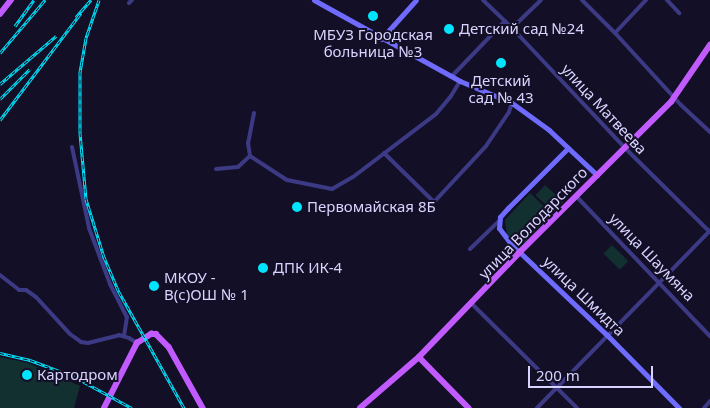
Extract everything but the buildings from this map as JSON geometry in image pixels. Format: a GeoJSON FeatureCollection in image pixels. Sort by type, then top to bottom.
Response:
{"type":"FeatureCollection","features":[{"type":"Feature","properties":{"kind":"main road"},"geometry":{"type":"LineString","coordinates":[[0,14],[11,0]]}},
{"type":"Feature","properties":{"kind":"main road"},"geometry":{"type":"LineString","coordinates":[[314,0],[381,39],[395,43],[460,81],[512,103],[550,130],[597,175]]}},
{"type":"Feature","properties":{"kind":"main road"},"geometry":{"type":"LineString","coordinates":[[381,39],[416,0]]}},
{"type":"Feature","properties":{"kind":"main road","name":"улица Володарского"},"geometry":{"type":"LineString","coordinates":[[360,408],[419,358],[520,252],[597,175],[626,149],[675,98],[710,44]]}},
{"type":"Feature","properties":{"kind":"main road","name":"улица Володарского"},"geometry":{"type":"LineString","coordinates":[[498,222],[508,208],[568,148]]}},
{"type":"Feature","properties":{"kind":"main road","name":"улица Шмидта"},"geometry":{"type":"LineString","coordinates":[[498,222],[503,236],[607,335],[679,408]]}},
{"type":"Feature","properties":{"kind":"main road"},"geometry":{"type":"LineString","coordinates":[[104,408],[137,343],[151,334],[156,334],[165,341],[203,408]]}},
{"type":"Feature","properties":{"kind":"main road"},"geometry":{"type":"LineString","coordinates":[[419,358],[469,408]]}},
{"type":"Feature","properties":{"kind":"street","name":"улица Матвеева"},"geometry":{"type":"LineString","coordinates":[[483,0],[512,28],[626,149],[710,232]]}},
{"type":"Feature","properties":{"kind":"street"},"geometry":{"type":"LineString","coordinates":[[512,28],[541,0]]}},
{"type":"Feature","properties":{"kind":"street"},"geometry":{"type":"LineString","coordinates":[[582,0],[710,132]]}},
{"type":"Feature","properties":{"kind":"street"},"geometry":{"type":"LineString","coordinates":[[615,33],[646,0]]}},
{"type":"Feature","properties":{"kind":"street"},"geometry":{"type":"LineString","coordinates":[[667,0],[679,13]]}},
{"type":"Feature","properties":{"kind":"street"},"geometry":{"type":"LineString","coordinates":[[453,75],[505,21]]}},
{"type":"Feature","properties":{"kind":"street"},"geometry":{"type":"LineString","coordinates":[[254,113],[248,143],[250,156],[287,180],[332,189],[354,177],[439,112],[460,81]]}},
{"type":"Feature","properties":{"kind":"street"},"geometry":{"type":"LineString","coordinates":[[384,153],[434,202],[486,146],[509,112],[512,103]]}},
{"type":"Feature","properties":{"kind":"street"},"geometry":{"type":"LineString","coordinates":[[72,147],[89,228],[110,284],[127,317],[124,336]]}},
{"type":"Feature","properties":{"kind":"street"},"geometry":{"type":"LineString","coordinates":[[216,169],[238,167],[250,156]]}},
{"type":"Feature","properties":{"kind":"street","name":"улица Шаумяна"},"geometry":{"type":"LineString","coordinates":[[576,196],[710,336]]}},
{"type":"Feature","properties":{"kind":"street","name":"улица Володарского"},"geometry":{"type":"LineString","coordinates":[[470,248],[498,222]]}},
{"type":"Feature","properties":{"kind":"street"},"geometry":{"type":"LineString","coordinates":[[537,408],[710,232]]}},
{"type":"Feature","properties":{"kind":"street"},"geometry":{"type":"LineString","coordinates":[[0,275],[20,290],[26,290],[36,297],[70,334],[81,342],[88,343],[124,336],[137,343]]}},
{"type":"Feature","properties":{"kind":"street"},"geometry":{"type":"LineString","coordinates":[[472,304],[577,408]]}},
{"type":"Feature","properties":{"kind":"street"},"geometry":{"type":"LineString","coordinates":[[704,408],[710,401]]}},
{"type":"Feature","properties":{"kind":"green space"},"geometry":{"type":"Polygon","coordinates":[[[545,185],[563,202],[554,212],[535,195],[545,185]]]}},
{"type":"Feature","properties":{"kind":"green space"},"geometry":{"type":"Polygon","coordinates":[[[530,193],[552,214],[520,248],[507,235],[505,220],[530,193]]]}},
{"type":"Feature","properties":{"kind":"green space"},"geometry":{"type":"Polygon","coordinates":[[[612,245],[628,261],[620,270],[604,253],[612,245]]]}},
{"type":"Feature","properties":{"kind":"green space","name":"Картодром"},"geometry":{"type":"Polygon","coordinates":[[[0,357],[28,363],[80,386],[74,408],[0,408],[0,357]]]}},
{"type":"Feature","properties":{"kind":"railway"},"geometry":{"type":"LineString","coordinates":[[15,26],[34,0]]}},
{"type":"Feature","properties":{"kind":"railway"},"geometry":{"type":"LineString","coordinates":[[0,53],[45,0]]}},
{"type":"Feature","properties":{"kind":"railway"},"geometry":{"type":"LineString","coordinates":[[76,17],[91,0]]}},
{"type":"Feature","properties":{"kind":"railway"},"geometry":{"type":"LineString","coordinates":[[99,0],[86,38],[80,72],[80,133],[86,199],[104,257],[119,292],[184,408]]}},
{"type":"Feature","properties":{"kind":"railway"},"geometry":{"type":"LineString","coordinates":[[0,120],[81,13]]}},
{"type":"Feature","properties":{"kind":"railway"},"geometry":{"type":"LineString","coordinates":[[0,84],[56,36]]}},
{"type":"Feature","properties":{"kind":"railway"},"geometry":{"type":"LineString","coordinates":[[0,99],[30,69]]}},
{"type":"Feature","properties":{"kind":"railway"},"geometry":{"type":"LineString","coordinates":[[0,353],[30,360],[73,376],[132,408]]}},
{"type":"Feature","properties":{"kind":"place","name":"МБУЗ Городская больница №3"},"geometry":{"type":"Point","coordinates":[373,16]}},
{"type":"Feature","properties":{"kind":"place","name":"Детский сад №24"},"geometry":{"type":"Point","coordinates":[449,29]}},
{"type":"Feature","properties":{"kind":"place","name":"Детский сад № 43"},"geometry":{"type":"Point","coordinates":[501,63]}},
{"type":"Feature","properties":{"kind":"place","name":"Первомайская 8Б"},"geometry":{"type":"Point","coordinates":[297,207]}},
{"type":"Feature","properties":{"kind":"place","name":"ДПК ИК-4"},"geometry":{"type":"Point","coordinates":[263,268]}},
{"type":"Feature","properties":{"kind":"place","name":"МКОУ - В(с)ОШ № 1"},"geometry":{"type":"Point","coordinates":[154,286]}},
{"type":"Feature","properties":{"kind":"place","name":"Картодром"},"geometry":{"type":"Point","coordinates":[27,375]}}]}
